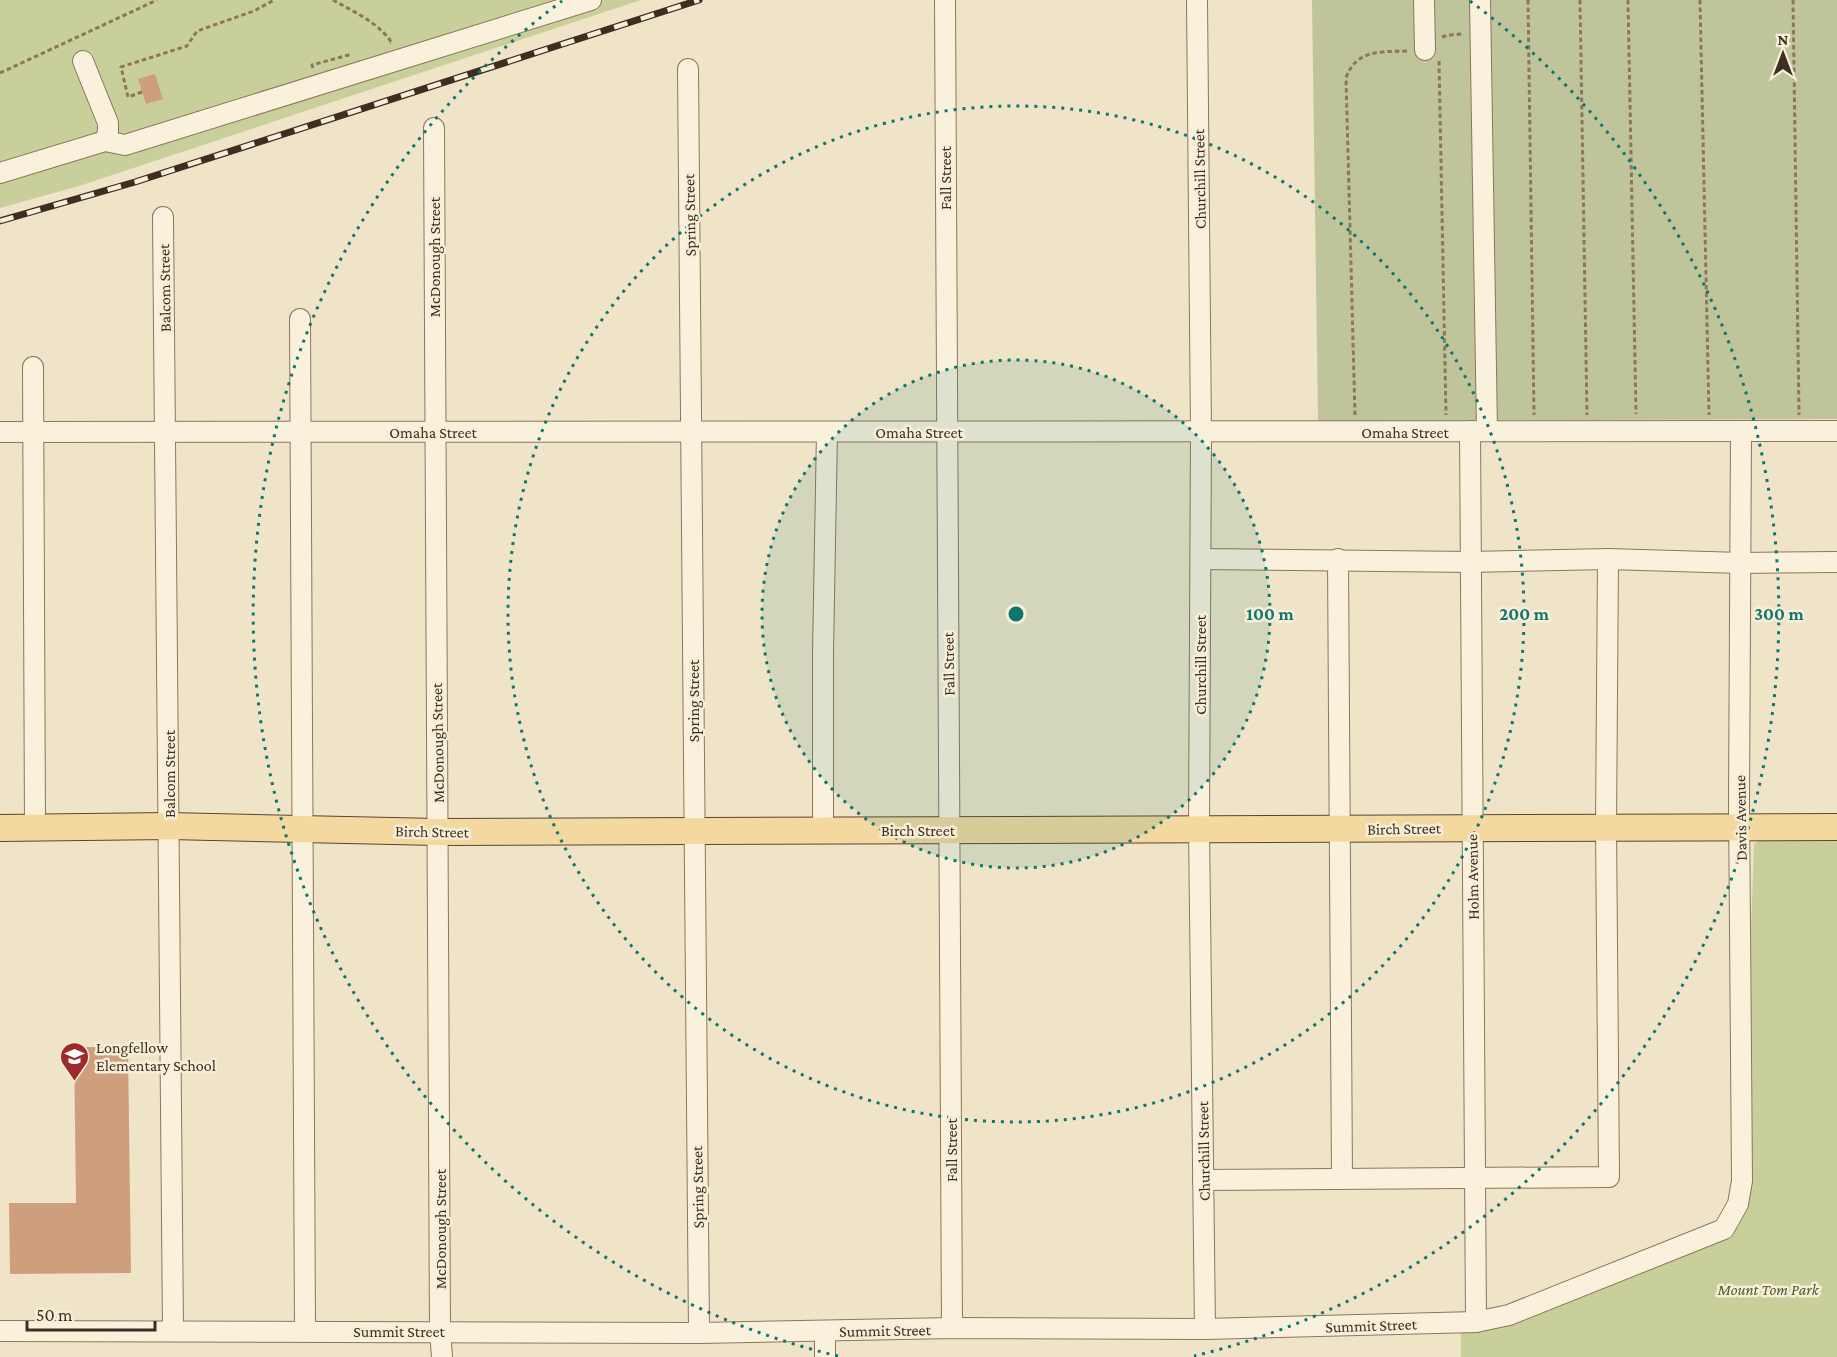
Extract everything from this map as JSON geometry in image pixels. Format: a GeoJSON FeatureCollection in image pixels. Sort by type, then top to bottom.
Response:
{"type":"FeatureCollection","features":[{"type":"Feature","properties":{"kind":"main road","name":"Birch Street"},"geometry":{"type":"LineString","coordinates":[[0,828],[169,826],[438,832],[1837,827]]}},
{"type":"Feature","properties":{"kind":"street"},"geometry":{"type":"LineString","coordinates":[[0,173],[105,141],[125,145],[591,0]]}},
{"type":"Feature","properties":{"kind":"street","name":"Fall Street"},"geometry":{"type":"LineString","coordinates":[[945,0],[945,431],[950,831],[952,1328]]}},
{"type":"Feature","properties":{"kind":"street","name":"Churchill Street"},"geometry":{"type":"LineString","coordinates":[[1197,0],[1202,432],[1199,828],[1205,1329]]}},
{"type":"Feature","properties":{"kind":"street"},"geometry":{"type":"LineString","coordinates":[[1424,0],[1432,51]]}},
{"type":"Feature","properties":{"kind":"street","name":"Holm Avenue"},"geometry":{"type":"LineString","coordinates":[[1476,1322],[1471,562],[1479,431],[1480,0]]}},
{"type":"Feature","properties":{"kind":"street"},"geometry":{"type":"LineString","coordinates":[[83,61],[108,123],[105,141]]}},
{"type":"Feature","properties":{"kind":"street","name":"Spring Street"},"geometry":{"type":"LineString","coordinates":[[688,69],[699,1333]]}},
{"type":"Feature","properties":{"kind":"street","name":"McDonough Street"},"geometry":{"type":"LineString","coordinates":[[434,128],[434,432],[442,1357]]}},
{"type":"Feature","properties":{"kind":"street","name":"Balcom Street"},"geometry":{"type":"LineString","coordinates":[[164,217],[173,1330]]}},
{"type":"Feature","properties":{"kind":"street"},"geometry":{"type":"LineString","coordinates":[[300,320],[305,1331]]}},
{"type":"Feature","properties":{"kind":"street"},"geometry":{"type":"LineString","coordinates":[[33,368],[35,828]]}},
{"type":"Feature","properties":{"kind":"street","name":"Omaha Street"},"geometry":{"type":"LineString","coordinates":[[0,432],[1837,431]]}},
{"type":"Feature","properties":{"kind":"street"},"geometry":{"type":"LineString","coordinates":[[823,831],[827,432]]}},
{"type":"Feature","properties":{"kind":"street","name":"Davis Avenue"},"geometry":{"type":"LineString","coordinates":[[1738,1204],[1742,1181],[1741,432]]}},
{"type":"Feature","properties":{"kind":"street"},"geometry":{"type":"LineString","coordinates":[[1201,559],[1471,562],[1608,559],[1741,563],[1837,562]]}},
{"type":"Feature","properties":{"kind":"street"},"geometry":{"type":"LineString","coordinates":[[1338,559],[1342,1178]]}},
{"type":"Feature","properties":{"kind":"street"},"geometry":{"type":"LineString","coordinates":[[1203,1180],[1610,1177],[1606,827],[1608,559]]}},
{"type":"Feature","properties":{"kind":"street","name":"Summit Street"},"geometry":{"type":"LineString","coordinates":[[0,1331],[699,1333],[952,1328],[1205,1329],[1476,1322],[1509,1315],[1724,1229],[1738,1204]]}},
{"type":"Feature","properties":{"kind":"street"},"geometry":{"type":"LineString","coordinates":[[825,1331],[825,1357]]}},
{"type":"Feature","properties":{"kind":"path"},"geometry":{"type":"LineString","coordinates":[[0,73],[157,0]]}},
{"type":"Feature","properties":{"kind":"path"},"geometry":{"type":"LineString","coordinates":[[142,92],[129,97],[121,68],[187,46],[197,31],[254,12],[274,0]]}},
{"type":"Feature","properties":{"kind":"path"},"geometry":{"type":"LineString","coordinates":[[333,0],[386,33],[392,43],[380,46]]}},
{"type":"Feature","properties":{"kind":"path"},"geometry":{"type":"LineString","coordinates":[[1528,0],[1534,431]]}},
{"type":"Feature","properties":{"kind":"path"},"geometry":{"type":"LineString","coordinates":[[1580,0],[1587,431]]}},
{"type":"Feature","properties":{"kind":"path"},"geometry":{"type":"LineString","coordinates":[[1628,0],[1635,431]]}},
{"type":"Feature","properties":{"kind":"path"},"geometry":{"type":"LineString","coordinates":[[1700,0],[1710,432]]}},
{"type":"Feature","properties":{"kind":"path"},"geometry":{"type":"LineString","coordinates":[[1793,0],[1799,431]]}},
{"type":"Feature","properties":{"kind":"path"},"geometry":{"type":"LineString","coordinates":[[1447,432],[1432,51],[1443,37],[1481,34]]}},
{"type":"Feature","properties":{"kind":"path"},"geometry":{"type":"LineString","coordinates":[[1356,431],[1346,78],[1349,69],[1356,62],[1372,53],[1432,51]]}},
{"type":"Feature","properties":{"kind":"path"},"geometry":{"type":"LineString","coordinates":[[319,83],[312,65],[357,52]]}},
{"type":"Feature","properties":{"kind":"green space"},"geometry":{"type":"Polygon","coordinates":[[[0,0],[641,0],[79,186],[0,208],[0,0]]]}},
{"type":"Feature","properties":{"kind":"green space"},"geometry":{"type":"Polygon","coordinates":[[[1312,0],[1837,0],[1837,419],[1318,421],[1312,0]]]}},
{"type":"Feature","properties":{"kind":"green space","name":"Mount Tom Park"},"geometry":{"type":"Polygon","coordinates":[[[1837,837],[1837,1357],[1461,1357],[1461,1333],[1478,1332],[1518,1322],[1729,1233],[1747,1203],[1751,1189],[1750,955],[1754,844],[1762,839],[1837,837]]]}},
{"type":"Feature","properties":{"kind":"building"},"geometry":{"type":"Polygon","coordinates":[[[155,74],[163,99],[146,104],[138,79],[155,74]]]}},
{"type":"Feature","properties":{"kind":"building","name":"Longfellow Elementary School"},"geometry":{"type":"Polygon","coordinates":[[[74,1047],[128,1047],[131,1273],[10,1274],[9,1203],[76,1203],[74,1047]]]}},
{"type":"Feature","properties":{"kind":"railway"},"geometry":{"type":"LineString","coordinates":[[0,221],[135,182],[699,0]]}},
{"type":"Feature","properties":{"kind":"place","name":"Longfellow Elementary School"},"geometry":{"type":"Point","coordinates":[75,1082]}}]}
